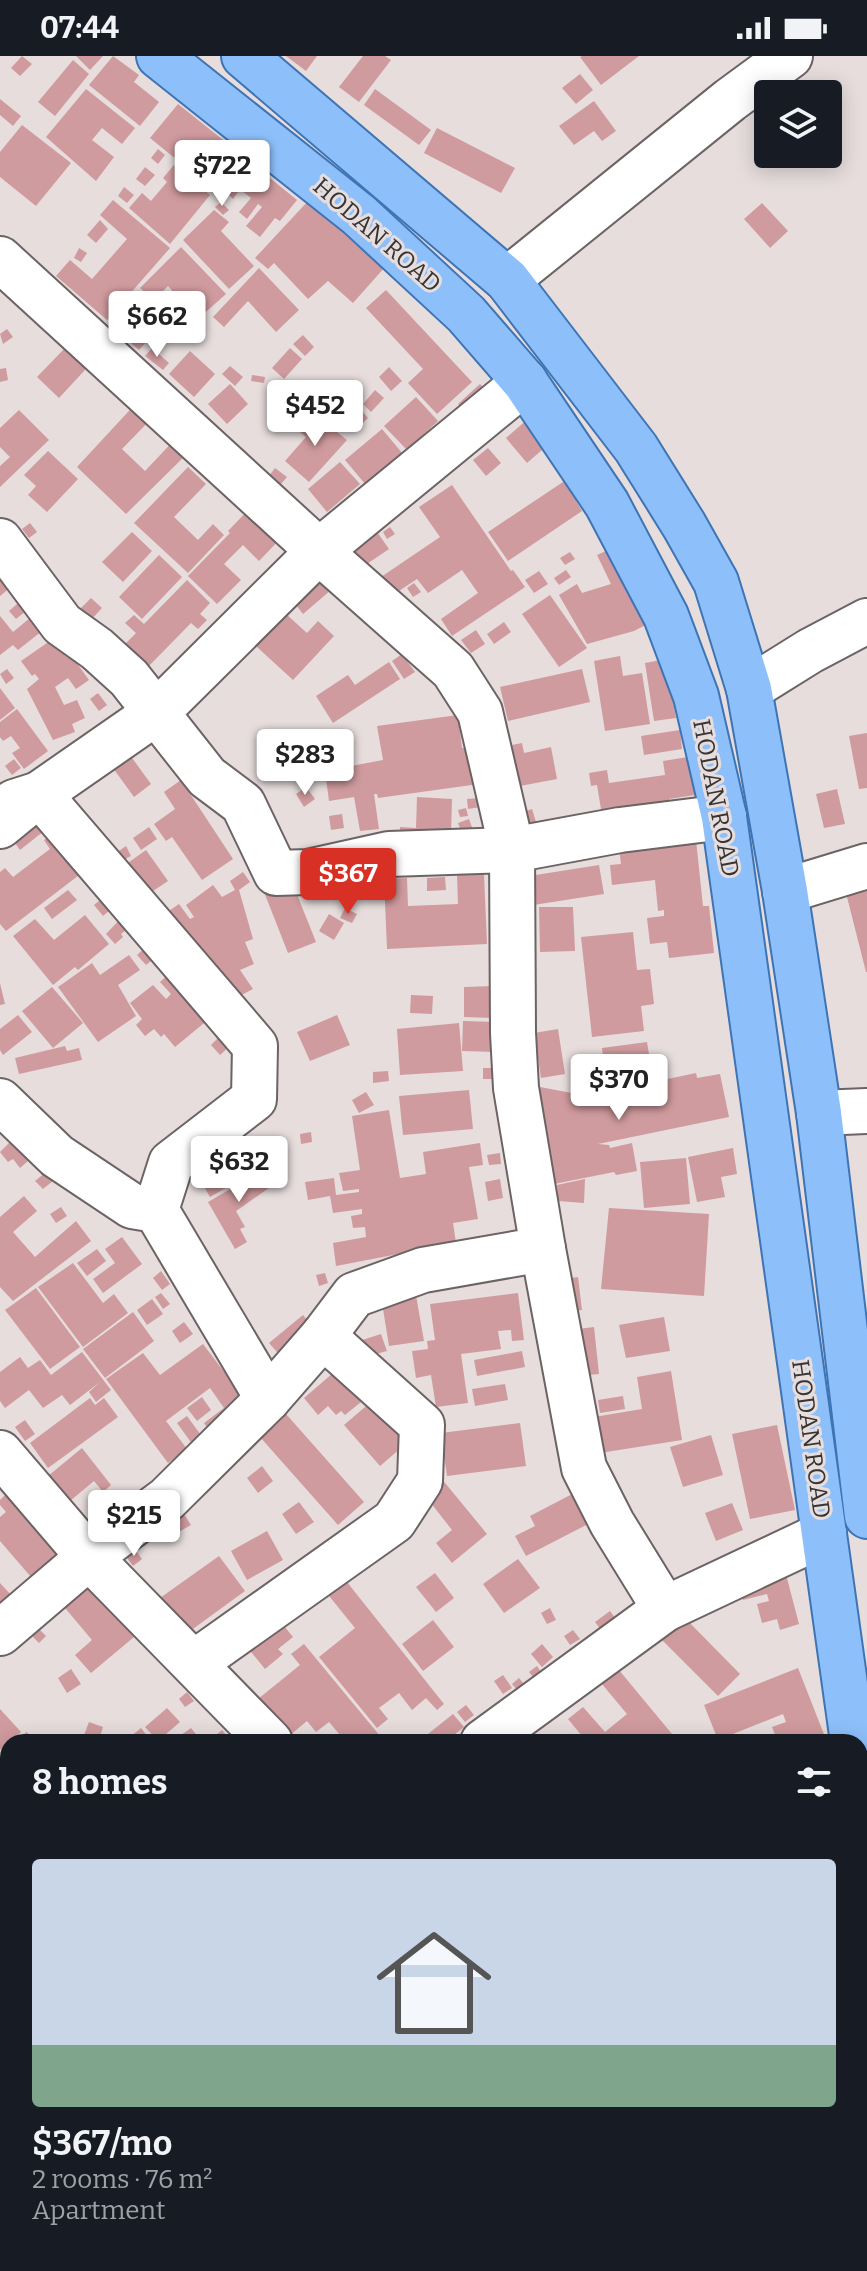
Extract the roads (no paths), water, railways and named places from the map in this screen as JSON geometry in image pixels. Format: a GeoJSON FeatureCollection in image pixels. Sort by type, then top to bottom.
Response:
{"type":"FeatureCollection","features":[{"type":"Feature","properties":{"kind":"main road","name":"HODAN ROAD"},"geometry":{"type":"LineString","coordinates":[[159,56],[359,215],[466,314],[525,382],[607,504],[666,616],[696,696],[724,817],[852,1734]]}},
{"type":"Feature","properties":{"kind":"main road","name":"HODAN ROAD"},"geometry":{"type":"LineString","coordinates":[[244,56],[507,280],[636,448],[716,582],[749,689],[785,891],[858,1370],[867,1516]]}},
{"type":"Feature","properties":{"kind":"street"},"geometry":{"type":"LineString","coordinates":[[507,280],[730,100],[790,56]]}},
{"type":"Feature","properties":{"kind":"street"},"geometry":{"type":"LineString","coordinates":[[0,259],[453,670],[480,712],[512,850],[516,1088],[584,1468],[612,1523],[665,1609]]}},
{"type":"Feature","properties":{"kind":"street"},"geometry":{"type":"LineString","coordinates":[[0,826],[20,800],[157,712],[319,551],[525,382]]}},
{"type":"Feature","properties":{"kind":"street"},"geometry":{"type":"LineString","coordinates":[[0,541],[62,624],[97,649],[129,678],[207,777],[243,804],[276,873],[308,872],[389,854],[512,850],[620,830],[724,817]]}},
{"type":"Feature","properties":{"kind":"street"},"geometry":{"type":"LineString","coordinates":[[749,689],[810,651],[867,621]]}},
{"type":"Feature","properties":{"kind":"street"},"geometry":{"type":"LineString","coordinates":[[20,800],[255,1046],[254,1099],[171,1163],[156,1210],[268,1399]]}},
{"type":"Feature","properties":{"kind":"street"},"geometry":{"type":"LineString","coordinates":[[785,891],[867,866]]}},
{"type":"Feature","properties":{"kind":"street"},"geometry":{"type":"LineString","coordinates":[[0,1101],[57,1156],[132,1206],[156,1210]]}},
{"type":"Feature","properties":{"kind":"street"},"geometry":{"type":"LineString","coordinates":[[819,1113],[867,1111]]}},
{"type":"Feature","properties":{"kind":"street"},"geometry":{"type":"LineString","coordinates":[[0,1633],[89,1557],[167,1499],[268,1399],[354,1295],[423,1270],[543,1249]]}},
{"type":"Feature","properties":{"kind":"street"},"geometry":{"type":"LineString","coordinates":[[194,1663],[394,1521],[420,1481],[422,1425],[323,1336]]}},
{"type":"Feature","properties":{"kind":"street"},"geometry":{"type":"LineString","coordinates":[[0,1453],[89,1557],[262,1734]]}},
{"type":"Feature","properties":{"kind":"street"},"geometry":{"type":"LineString","coordinates":[[494,1734],[665,1609],[824,1534]]}}]}
